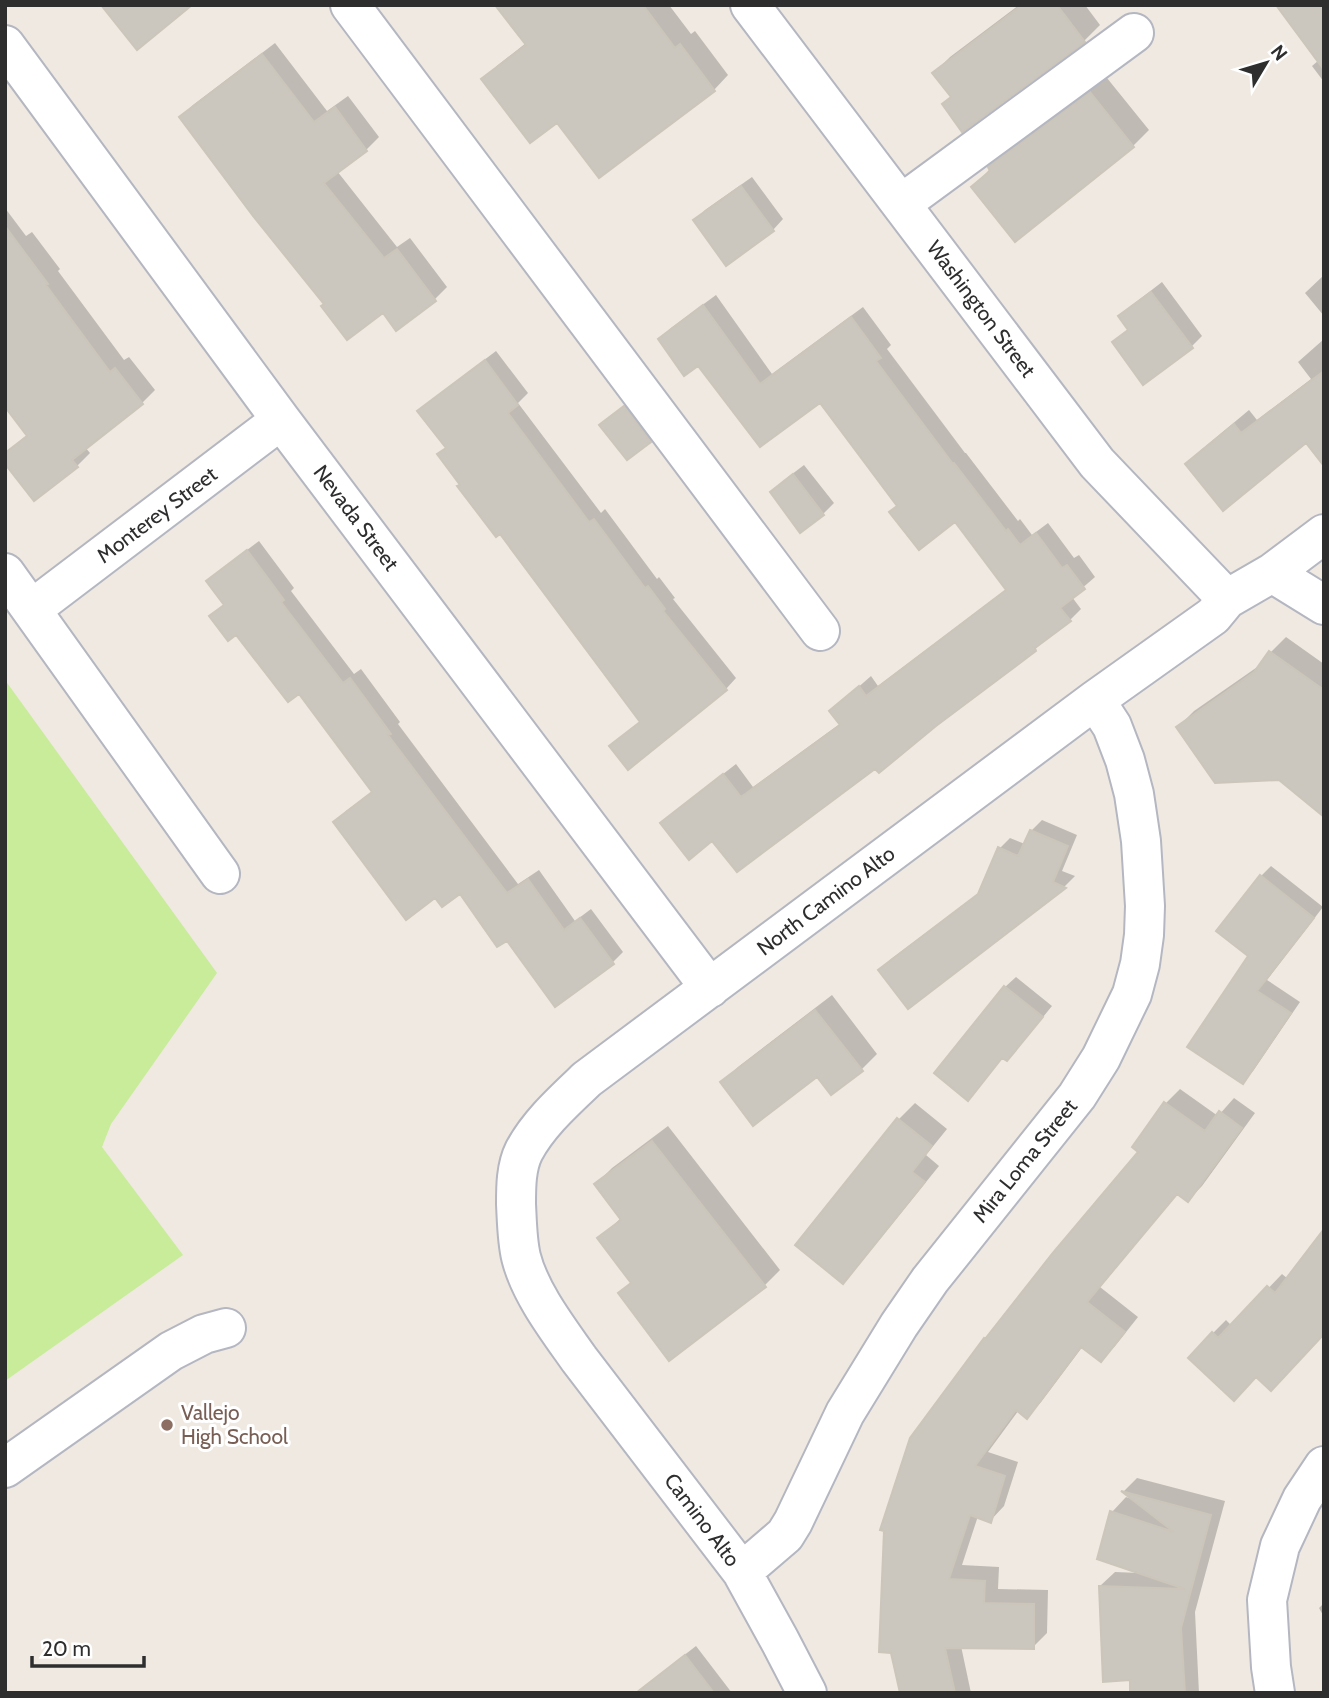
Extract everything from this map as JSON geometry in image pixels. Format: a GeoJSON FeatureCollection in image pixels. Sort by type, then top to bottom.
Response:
{"type":"FeatureCollection","features":[{"type":"Feature","properties":{"kind":"street"},"geometry":{"type":"LineString","coordinates":[[350,5],[820,631]]}},
{"type":"Feature","properties":{"kind":"street","name":"Washington Street"},"geometry":{"type":"LineString","coordinates":[[750,5],[1097,463],[1227,599]]}},
{"type":"Feature","properties":{"kind":"street"},"geometry":{"type":"LineString","coordinates":[[901,204],[1134,33]]}},
{"type":"Feature","properties":{"kind":"street","name":"Nevada Street"},"geometry":{"type":"LineString","coordinates":[[5,45],[282,420],[710,988]]}},
{"type":"Feature","properties":{"kind":"street","name":"Monterey Street"},"geometry":{"type":"LineString","coordinates":[[32,609],[282,420]]}},
{"type":"Feature","properties":{"kind":"street","name":"North Camino Alto"},"geometry":{"type":"LineString","coordinates":[[579,1359],[537,1296],[522,1260],[517,1236],[517,1173],[522,1154],[544,1121],[587,1079],[1095,700],[1213,616],[1227,599],[1272,573],[1324,534]]}},
{"type":"Feature","properties":{"kind":"street"},"geometry":{"type":"LineString","coordinates":[[5,573],[220,874]]}},
{"type":"Feature","properties":{"kind":"street"},"geometry":{"type":"LineString","coordinates":[[1272,573],[1324,605]]}},
{"type":"Feature","properties":{"kind":"street","name":"Mira Loma Street"},"geometry":{"type":"LineString","coordinates":[[742,1572],[785,1535],[845,1413],[892,1336],[930,1280],[1077,1096],[1101,1059],[1132,994],[1144,935],[1141,841],[1134,794],[1125,760],[1112,726],[1095,700]]}},
{"type":"Feature","properties":{"kind":"street"},"geometry":{"type":"LineString","coordinates":[[5,1468],[171,1351],[204,1334],[226,1328]]}},
{"type":"Feature","properties":{"kind":"street","name":"Camino Alto"},"geometry":{"type":"LineString","coordinates":[[579,1359],[742,1572],[807,1693]]}},
{"type":"Feature","properties":{"kind":"street"},"geometry":{"type":"LineString","coordinates":[[1275,1693],[1267,1600],[1280,1546],[1302,1499],[1324,1466]]}},
{"type":"Feature","properties":{"kind":"green space"},"geometry":{"type":"Polygon","coordinates":[[[5,680],[217,973],[111,1124],[102,1147],[183,1255],[5,1381],[5,680]]]}},
{"type":"Feature","properties":{"kind":"building"},"geometry":{"type":"Polygon","coordinates":[[[101,5],[192,5],[137,50],[101,5]]]}},
{"type":"Feature","properties":{"kind":"building"},"geometry":{"type":"Polygon","coordinates":[[[495,5],[643,5],[675,48],[680,44],[715,91],[599,178],[557,123],[530,143],[481,79],[526,45],[495,5]]]}},
{"type":"Feature","properties":{"kind":"building"},"geometry":{"type":"Polygon","coordinates":[[[1022,5],[1057,5],[1085,42],[962,132],[942,104],[951,97],[932,73],[1022,5]]]}},
{"type":"Feature","properties":{"kind":"building"},"geometry":{"type":"Polygon","coordinates":[[[1276,5],[1324,5],[1324,70],[1276,5]]]}},
{"type":"Feature","properties":{"kind":"building"},"geometry":{"type":"Polygon","coordinates":[[[262,54],[314,122],[335,107],[367,151],[324,183],[384,258],[397,249],[436,301],[396,331],[383,313],[347,340],[321,306],[324,304],[253,216],[179,117],[262,54]]]}},
{"type":"Feature","properties":{"kind":"building"},"geometry":{"type":"Polygon","coordinates":[[[1090,92],[1134,147],[1015,242],[971,187],[990,171],[988,167],[1090,92]]]}},
{"type":"Feature","properties":{"kind":"building"},"geometry":{"type":"Polygon","coordinates":[[[741,186],[774,231],[726,266],[693,220],[741,186]]]}},
{"type":"Feature","properties":{"kind":"building"},"geometry":{"type":"Polygon","coordinates":[[[5,226],[110,372],[115,368],[143,404],[72,460],[78,467],[34,501],[5,464],[5,453],[27,436],[5,407],[5,226]]]}},
{"type":"Feature","properties":{"kind":"building"},"geometry":{"type":"Polygon","coordinates":[[[1151,292],[1193,348],[1143,385],[1112,342],[1128,330],[1118,316],[1151,292]]]}},
{"type":"Feature","properties":{"kind":"building"},"geometry":{"type":"Polygon","coordinates":[[[703,305],[760,384],[851,317],[881,358],[876,361],[1006,531],[1008,529],[1020,545],[1036,533],[1062,568],[1067,565],[1085,589],[1060,608],[1071,621],[1035,648],[1036,651],[936,726],[879,773],[875,769],[737,872],[712,841],[689,860],[660,823],[723,774],[741,797],[840,725],[829,711],[859,686],[866,696],[1006,590],[955,522],[919,550],[889,512],[897,506],[820,403],[760,447],[698,366],[684,376],[658,339],[703,305]]]}},
{"type":"Feature","properties":{"kind":"building"},"geometry":{"type":"Polygon","coordinates":[[[485,360],[518,405],[508,413],[589,522],[594,519],[645,588],[648,586],[665,609],[663,611],[727,690],[628,770],[609,746],[640,722],[500,534],[496,537],[457,486],[460,485],[437,454],[446,448],[417,411],[485,360]]]}},
{"type":"Feature","properties":{"kind":"building"},"geometry":{"type":"Polygon","coordinates":[[[1324,371],[1324,466],[1306,443],[1223,511],[1185,464],[1234,424],[1241,433],[1324,371]]]}},
{"type":"Feature","properties":{"kind":"building"},"geometry":{"type":"Polygon","coordinates":[[[624,406],[651,442],[627,460],[599,425],[624,406]]]}},
{"type":"Feature","properties":{"kind":"building"},"geometry":{"type":"Polygon","coordinates":[[[793,474],[824,515],[800,533],[770,492],[793,474]]]}},
{"type":"Feature","properties":{"kind":"building"},"geometry":{"type":"Polygon","coordinates":[[[247,550],[284,600],[281,602],[343,683],[350,678],[391,734],[388,735],[507,893],[528,879],[564,930],[580,918],[614,964],[555,1007],[507,941],[497,947],[460,894],[442,907],[435,898],[406,920],[333,822],[372,792],[299,694],[288,702],[236,635],[228,641],[209,616],[224,605],[206,581],[247,550]]]}},
{"type":"Feature","properties":{"kind":"building"},"geometry":{"type":"Polygon","coordinates":[[[1269,651],[1324,690],[1324,817],[1279,780],[1215,783],[1176,727],[1254,672],[1269,651]]]}},
{"type":"Feature","properties":{"kind":"building"},"geometry":{"type":"Polygon","coordinates":[[[1030,830],[1068,846],[1053,882],[1066,888],[908,1009],[878,970],[978,894],[998,847],[1018,856],[1030,830]]]}},
{"type":"Feature","properties":{"kind":"building"},"geometry":{"type":"Polygon","coordinates":[[[1260,875],[1314,918],[1257,991],[1291,1013],[1243,1084],[1187,1047],[1248,956],[1216,931],[1260,875]]]}},
{"type":"Feature","properties":{"kind":"building"},"geometry":{"type":"Polygon","coordinates":[[[1004,986],[1043,1017],[1007,1061],[1002,1058],[968,1101],[934,1073],[1004,986]]]}},
{"type":"Feature","properties":{"kind":"building"},"geometry":{"type":"Polygon","coordinates":[[[815,1010],[863,1071],[831,1095],[817,1077],[753,1126],[720,1082],[815,1010]]]}},
{"type":"Feature","properties":{"kind":"building"},"geometry":{"type":"Polygon","coordinates":[[[1164,1102],[1205,1131],[1219,1111],[1242,1128],[1188,1202],[1177,1194],[1087,1302],[1125,1332],[1101,1362],[1081,1347],[1027,1419],[1016,1410],[975,1466],[1005,1476],[991,1523],[970,1515],[949,1579],[985,1581],[984,1603],[1034,1604],[1034,1649],[945,1648],[955,1693],[900,1693],[891,1653],[879,1652],[884,1531],[880,1530],[910,1438],[984,1338],[1138,1152],[1132,1147],[1164,1102]]]}},
{"type":"Feature","properties":{"kind":"building"},"geometry":{"type":"Polygon","coordinates":[[[897,1118],[932,1146],[912,1172],[925,1182],[843,1284],[795,1245],[897,1118]]]}},
{"type":"Feature","properties":{"kind":"building"},"geometry":{"type":"Polygon","coordinates":[[[652,1141],[766,1287],[669,1361],[618,1293],[631,1283],[597,1238],[621,1220],[594,1184],[652,1141]]]}},
{"type":"Feature","properties":{"kind":"building"},"geometry":{"type":"Polygon","coordinates":[[[1324,1229],[1324,1334],[1271,1391],[1256,1377],[1234,1401],[1188,1358],[1212,1332],[1218,1338],[1267,1286],[1275,1293],[1324,1229]]]}},
{"type":"Feature","properties":{"kind":"building"},"geometry":{"type":"Polygon","coordinates":[[[1121,1491],[1211,1515],[1181,1628],[1185,1693],[1130,1693],[1130,1680],[1103,1682],[1099,1586],[1185,1589],[1097,1559],[1110,1511],[1174,1532],[1121,1491]]]}},
{"type":"Feature","properties":{"kind":"building"},"geometry":{"type":"Polygon","coordinates":[[[685,1655],[714,1693],[636,1693],[685,1655]]]}},
{"type":"Feature","properties":{"kind":"place","name":"Vallejo High School"},"geometry":{"type":"Point","coordinates":[167,1425]}}]}
